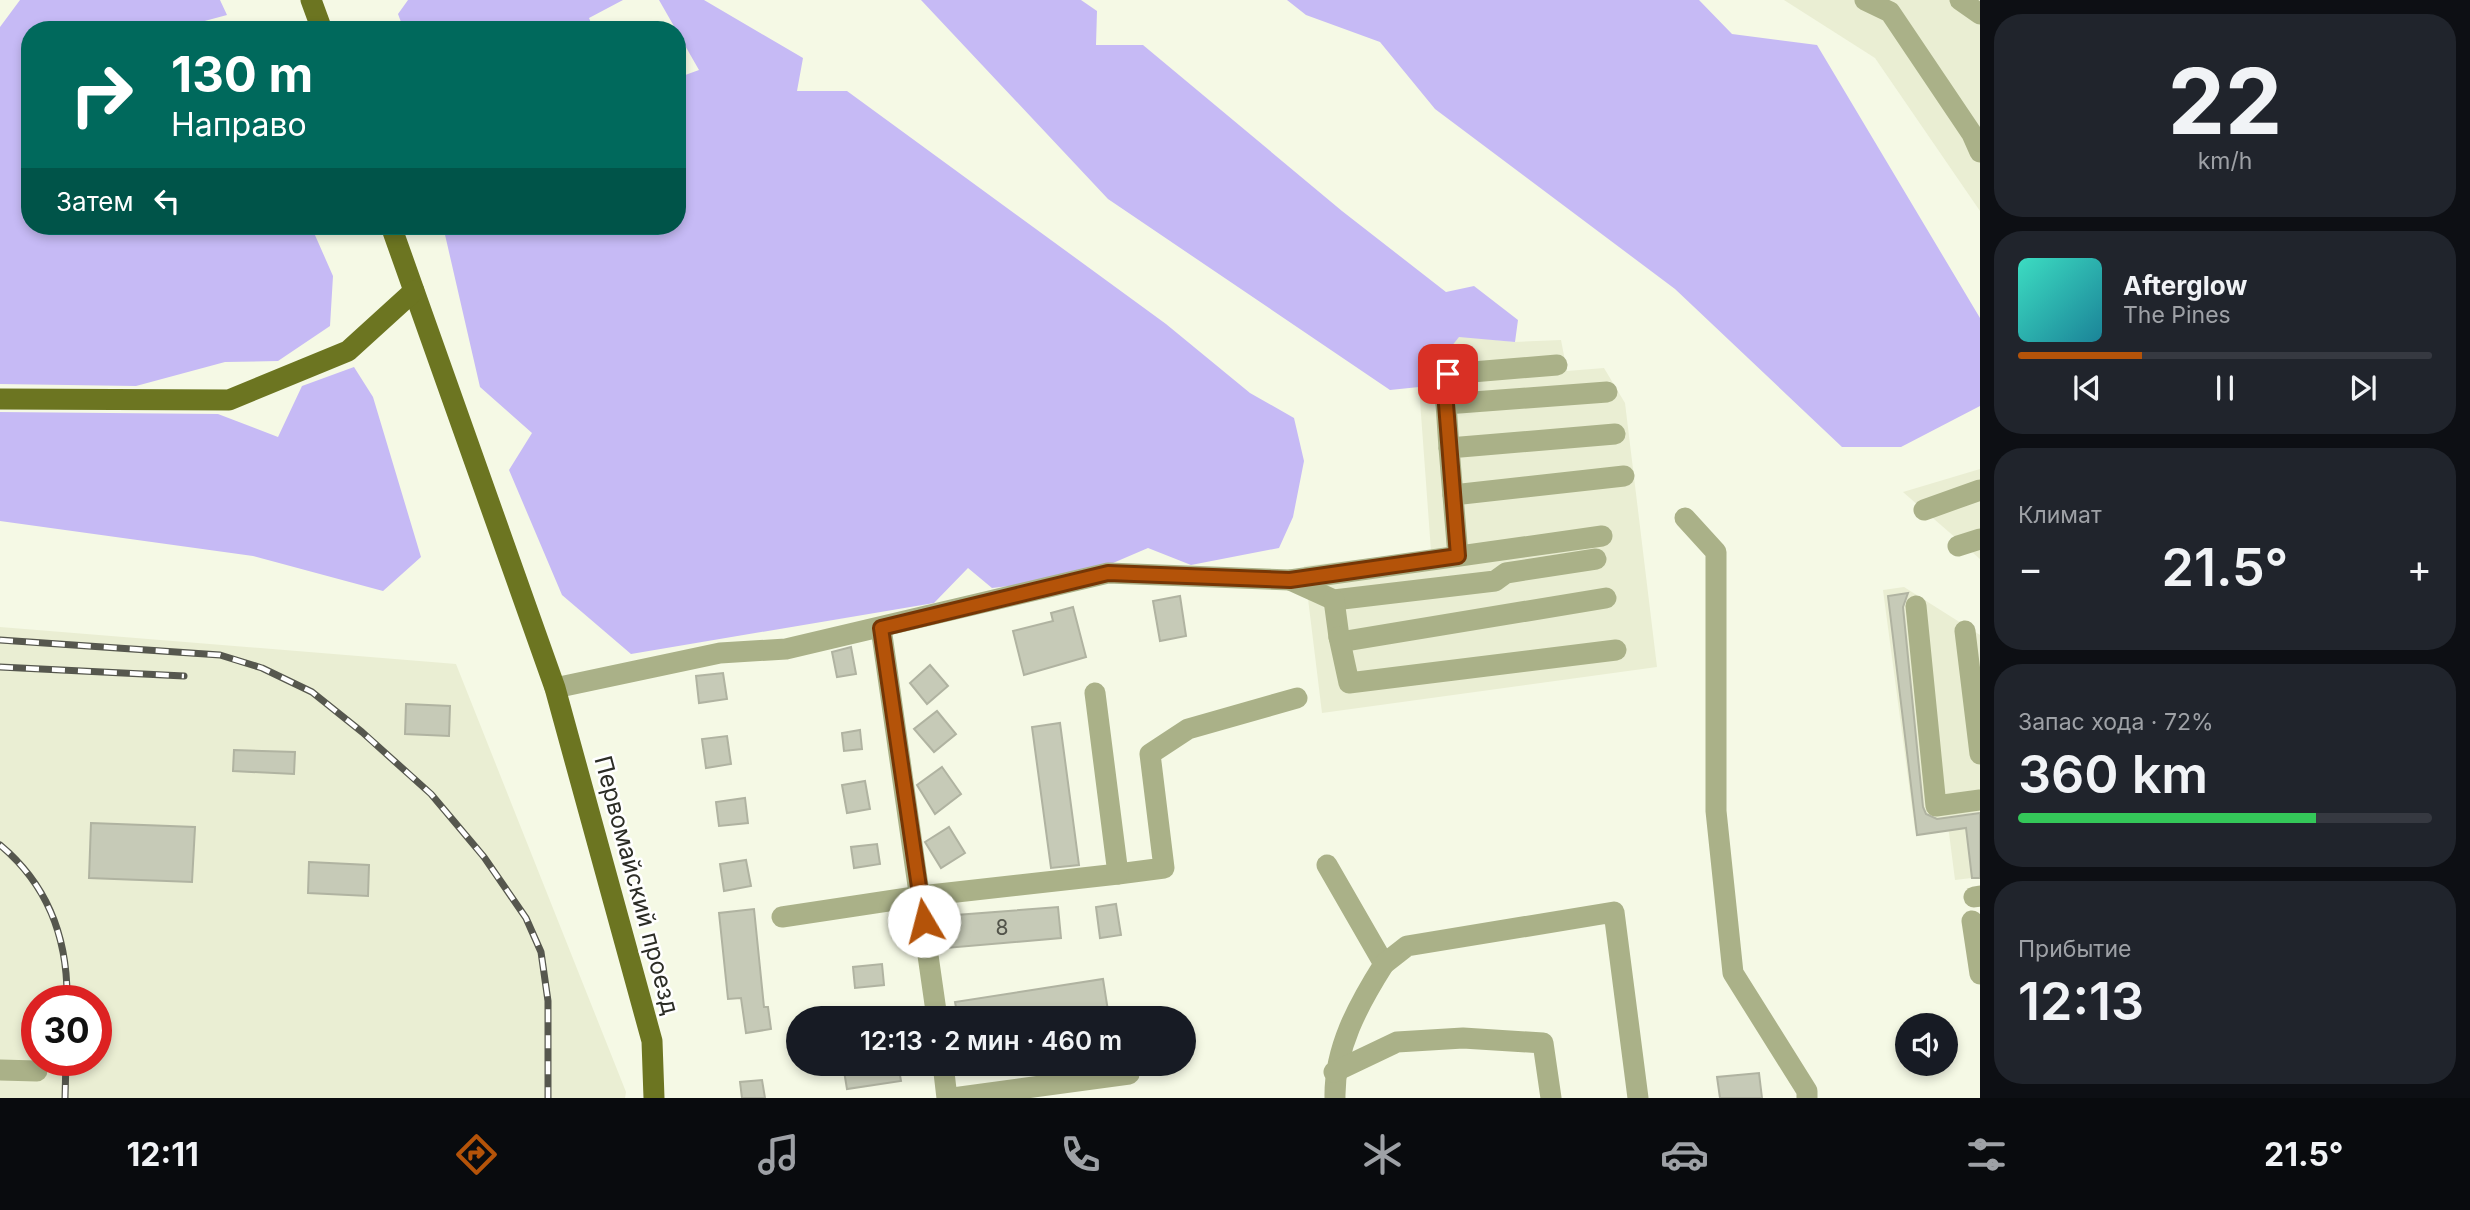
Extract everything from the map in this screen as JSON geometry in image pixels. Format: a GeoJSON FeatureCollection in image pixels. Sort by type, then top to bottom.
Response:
{"type":"FeatureCollection","features":[{"type":"Feature","properties":{"kind":"main road"},"geometry":{"type":"LineString","coordinates":[[311,0],[319,21]]}},
{"type":"Feature","properties":{"kind":"main road","name":"Первомайский проезд"},"geometry":{"type":"LineString","coordinates":[[394,235],[555,688],[652,1041],[654,1098]]}},
{"type":"Feature","properties":{"kind":"main road"},"geometry":{"type":"LineString","coordinates":[[0,400],[229,400],[348,351],[414,291]]}},
{"type":"Feature","properties":{"kind":"street"},"geometry":{"type":"LineString","coordinates":[[1865,0],[1890,12],[1972,134],[1980,152]]}},
{"type":"Feature","properties":{"kind":"street"},"geometry":{"type":"LineString","coordinates":[[1960,0],[1980,14]]}},
{"type":"Feature","properties":{"kind":"street"},"geometry":{"type":"LineString","coordinates":[[1458,556],[1446,404],[1448,374],[1557,365]]}},
{"type":"Feature","properties":{"kind":"street"},"geometry":{"type":"LineString","coordinates":[[1446,404],[1607,392]]}},
{"type":"Feature","properties":{"kind":"street"},"geometry":{"type":"LineString","coordinates":[[1449,448],[1615,434]]}},
{"type":"Feature","properties":{"kind":"street"},"geometry":{"type":"LineString","coordinates":[[1453,495],[1624,476]]}},
{"type":"Feature","properties":{"kind":"street"},"geometry":{"type":"LineString","coordinates":[[1924,510],[1980,490]]}},
{"type":"Feature","properties":{"kind":"street"},"geometry":{"type":"LineString","coordinates":[[1685,518],[1716,552],[1716,811],[1733,973],[1807,1091],[1807,1098]]}},
{"type":"Feature","properties":{"kind":"street"},"geometry":{"type":"LineString","coordinates":[[555,688],[720,653],[786,649],[1108,573],[1290,580],[1602,536]]}},
{"type":"Feature","properties":{"kind":"street"},"geometry":{"type":"LineString","coordinates":[[1958,547],[1980,538]]}},
{"type":"Feature","properties":{"kind":"street"},"geometry":{"type":"LineString","coordinates":[[1290,580],[1334,600],[1495,581],[1506,573],[1596,559]]}},
{"type":"Feature","properties":{"kind":"street"},"geometry":{"type":"LineString","coordinates":[[1339,637],[1346,641],[1606,598]]}},
{"type":"Feature","properties":{"kind":"street"},"geometry":{"type":"LineString","coordinates":[[1334,600],[1349,683],[1616,650]]}},
{"type":"Feature","properties":{"kind":"street"},"geometry":{"type":"LineString","coordinates":[[1916,606],[1936,806],[1980,800]]}},
{"type":"Feature","properties":{"kind":"street"},"geometry":{"type":"LineString","coordinates":[[881,628],[935,1006]]}},
{"type":"Feature","properties":{"kind":"street"},"geometry":{"type":"LineString","coordinates":[[1965,631],[1980,754]]}},
{"type":"Feature","properties":{"kind":"street"},"geometry":{"type":"LineString","coordinates":[[1095,693],[1118,874]]}},
{"type":"Feature","properties":{"kind":"street"},"geometry":{"type":"LineString","coordinates":[[782,917],[921,897],[1164,868],[1150,754],[1188,729],[1297,698]]}},
{"type":"Feature","properties":{"kind":"street"},"geometry":{"type":"LineString","coordinates":[[1327,865],[1384,964]]}},
{"type":"Feature","properties":{"kind":"street"},"geometry":{"type":"LineString","coordinates":[[1335,1098],[1334,1072],[1358,1005],[1384,964],[1407,946],[1614,912],[1638,1098]]}},
{"type":"Feature","properties":{"kind":"street"},"geometry":{"type":"LineString","coordinates":[[1972,921],[1980,974]]}},
{"type":"Feature","properties":{"kind":"street"},"geometry":{"type":"LineString","coordinates":[[1334,1072],[1397,1042],[1463,1038],[1543,1043],[1551,1098]]}},
{"type":"Feature","properties":{"kind":"street"},"geometry":{"type":"LineString","coordinates":[[0,1070],[21,1071]]}},
{"type":"Feature","properties":{"kind":"street"},"geometry":{"type":"LineString","coordinates":[[944,1076],[947,1098]]}},
{"type":"Feature","properties":{"kind":"street"},"geometry":{"type":"LineString","coordinates":[[953,1098],[1114,1076]]}},
{"type":"Feature","properties":{"kind":"shaded area"},"geometry":{"type":"Polygon","coordinates":[[[20,0],[220,0],[227,15],[205,21],[21,21],[21,235],[315,235],[333,276],[330,326],[278,361],[225,362],[136,386],[0,384],[0,27],[20,0]]]}},
{"type":"Feature","properties":{"kind":"shaded area"},"geometry":{"type":"Polygon","coordinates":[[[408,0],[623,0],[589,18],[590,21],[401,21],[398,14],[408,0]]]}},
{"type":"Feature","properties":{"kind":"shaded area"},"geometry":{"type":"Polygon","coordinates":[[[659,0],[704,0],[803,58],[797,91],[847,91],[1166,324],[1250,393],[1294,418],[1304,461],[1293,517],[1279,548],[1191,565],[1148,548],[1078,578],[992,588],[968,568],[934,603],[631,654],[562,595],[509,470],[532,433],[480,387],[445,235],[686,235],[686,75],[699,70],[686,47],[686,21],[671,21],[659,0]]]}},
{"type":"Feature","properties":{"kind":"shaded area"},"geometry":{"type":"Polygon","coordinates":[[[921,0],[1081,0],[1097,11],[1096,45],[1143,45],[1342,211],[1446,292],[1474,286],[1518,320],[1515,342],[1459,337],[1419,387],[1390,390],[1108,199],[921,0]]]}},
{"type":"Feature","properties":{"kind":"shaded area"},"geometry":{"type":"Polygon","coordinates":[[[1287,0],[1699,0],[1732,34],[1817,45],[1980,318],[1980,406],[1901,447],[1842,447],[1675,289],[1435,109],[1380,42],[1306,15],[1287,0]]]}},
{"type":"Feature","properties":{"kind":"shaded area"},"geometry":{"type":"Polygon","coordinates":[[[1784,0],[1980,0],[1980,211],[1875,58],[1784,0]]]}},
{"type":"Feature","properties":{"kind":"shaded area"},"geometry":{"type":"Polygon","coordinates":[[[1459,336],[1515,342],[1561,340],[1567,371],[1604,368],[1625,403],[1657,667],[1322,713],[1304,566],[1431,551],[1419,387],[1459,336]]]}},
{"type":"Feature","properties":{"kind":"shaded area"},"geometry":{"type":"Polygon","coordinates":[[[354,367],[373,397],[421,557],[383,591],[253,556],[0,521],[0,412],[218,414],[278,437],[302,386],[354,367]]]}},
{"type":"Feature","properties":{"kind":"shaded area"},"geometry":{"type":"Polygon","coordinates":[[[1980,469],[1980,559],[1903,492],[1980,469]]]}},
{"type":"Feature","properties":{"kind":"shaded area"},"geometry":{"type":"Polygon","coordinates":[[[1904,587],[1980,635],[1980,877],[1955,880],[1948,825],[1915,830],[1883,590],[1904,587]]]}},
{"type":"Feature","properties":{"kind":"shaded area"},"geometry":{"type":"Polygon","coordinates":[[[0,627],[456,664],[626,1092],[625,1098],[0,1098],[0,627]]]}},
{"type":"Feature","properties":{"kind":"building"},"geometry":{"type":"Polygon","coordinates":[[[1908,593],[1903,607],[1923,807],[1926,814],[1937,819],[1980,813],[1980,878],[1972,878],[1966,828],[1917,835],[1888,596],[1908,593]]]}},
{"type":"Feature","properties":{"kind":"building"},"geometry":{"type":"Polygon","coordinates":[[[1180,596],[1186,636],[1160,641],[1153,601],[1180,596]]]}},
{"type":"Feature","properties":{"kind":"building"},"geometry":{"type":"Polygon","coordinates":[[[1073,607],[1086,657],[1024,675],[1013,631],[1053,621],[1051,613],[1073,607]]]}},
{"type":"Feature","properties":{"kind":"building"},"geometry":{"type":"Polygon","coordinates":[[[851,647],[856,674],[837,677],[832,652],[851,647]]]}},
{"type":"Feature","properties":{"kind":"building"},"geometry":{"type":"Polygon","coordinates":[[[930,665],[948,686],[927,704],[910,683],[930,665]]]}},
{"type":"Feature","properties":{"kind":"building"},"geometry":{"type":"Polygon","coordinates":[[[723,673],[727,699],[699,703],[696,676],[723,673]]]}},
{"type":"Feature","properties":{"kind":"building"},"geometry":{"type":"Polygon","coordinates":[[[406,704],[450,706],[449,736],[405,734],[406,704]]]}},
{"type":"Feature","properties":{"kind":"building"},"geometry":{"type":"Polygon","coordinates":[[[937,711],[956,734],[934,752],[914,729],[937,711]]]}},
{"type":"Feature","properties":{"kind":"building"},"geometry":{"type":"Polygon","coordinates":[[[1060,723],[1079,865],[1051,868],[1032,727],[1060,723]]]}},
{"type":"Feature","properties":{"kind":"building"},"geometry":{"type":"Polygon","coordinates":[[[860,730],[862,749],[844,751],[842,733],[860,730]]]}},
{"type":"Feature","properties":{"kind":"building"},"geometry":{"type":"Polygon","coordinates":[[[727,736],[731,764],[706,768],[702,739],[727,736]]]}},
{"type":"Feature","properties":{"kind":"building"},"geometry":{"type":"Polygon","coordinates":[[[234,750],[295,752],[294,774],[233,771],[234,750]]]}},
{"type":"Feature","properties":{"kind":"building"},"geometry":{"type":"Polygon","coordinates":[[[942,767],[961,794],[935,814],[917,785],[942,767]]]}},
{"type":"Feature","properties":{"kind":"building"},"geometry":{"type":"Polygon","coordinates":[[[865,781],[870,809],[847,813],[842,785],[865,781]]]}},
{"type":"Feature","properties":{"kind":"building"},"geometry":{"type":"Polygon","coordinates":[[[745,798],[748,823],[719,826],[716,802],[745,798]]]}},
{"type":"Feature","properties":{"kind":"building"},"geometry":{"type":"Polygon","coordinates":[[[91,823],[195,827],[192,882],[89,878],[91,823]]]}},
{"type":"Feature","properties":{"kind":"building"},"geometry":{"type":"Polygon","coordinates":[[[949,827],[965,853],[941,868],[925,842],[949,827]]]}},
{"type":"Feature","properties":{"kind":"building"},"geometry":{"type":"Polygon","coordinates":[[[877,844],[880,864],[854,868],[851,847],[877,844]]]}},
{"type":"Feature","properties":{"kind":"building"},"geometry":{"type":"Polygon","coordinates":[[[746,860],[751,886],[724,891],[720,864],[746,860]]]}},
{"type":"Feature","properties":{"kind":"building"},"geometry":{"type":"Polygon","coordinates":[[[309,862],[369,865],[368,896],[308,893],[309,862]]]}},
{"type":"Feature","properties":{"kind":"building"},"geometry":{"type":"Polygon","coordinates":[[[1116,904],[1121,935],[1100,938],[1096,907],[1116,904]]]}},
{"type":"Feature","properties":{"kind":"building"},"geometry":{"type":"Polygon","coordinates":[[[1058,907],[1061,938],[946,948],[943,916],[1058,907]]]}},
{"type":"Feature","properties":{"kind":"building"},"geometry":{"type":"Polygon","coordinates":[[[754,909],[764,1007],[768,1007],[771,1029],[746,1033],[741,998],[728,999],[719,913],[754,909]]]}},
{"type":"Feature","properties":{"kind":"building"},"geometry":{"type":"Polygon","coordinates":[[[882,964],[884,985],[855,988],[853,967],[882,964]]]}},
{"type":"Feature","properties":{"kind":"building"},"geometry":{"type":"Polygon","coordinates":[[[1103,979],[1107,1006],[956,1006],[955,1002],[1103,979]]]}},
{"type":"Feature","properties":{"kind":"building"},"geometry":{"type":"Polygon","coordinates":[[[1759,1073],[1762,1098],[1720,1098],[1717,1077],[1759,1073]]]}},
{"type":"Feature","properties":{"kind":"building"},"geometry":{"type":"Polygon","coordinates":[[[845,1076],[900,1076],[901,1081],[847,1089],[845,1076]]]}},
{"type":"Feature","properties":{"kind":"building"},"geometry":{"type":"Polygon","coordinates":[[[762,1080],[765,1098],[742,1098],[740,1082],[762,1080]]]}},
{"type":"Feature","properties":{"kind":"railway"},"geometry":{"type":"LineString","coordinates":[[0,640],[220,655],[262,668],[312,692],[362,732],[431,794],[484,857],[526,918],[541,952],[548,1001],[548,1098]]}},
{"type":"Feature","properties":{"kind":"railway"},"geometry":{"type":"LineString","coordinates":[[0,667],[184,676]]}},
{"type":"Feature","properties":{"kind":"railway"},"geometry":{"type":"LineString","coordinates":[[0,845],[31,878],[52,915],[64,956],[66,985]]}},
{"type":"Feature","properties":{"kind":"railway"},"geometry":{"type":"LineString","coordinates":[[65,1098],[66,1076]]}},
{"type":"Feature","properties":{"kind":"route"},"geometry":{"type":"LineString","coordinates":[[924,921],[881,628],[1108,573],[1290,580],[1458,556],[1446,404],[1448,374]]}}]}
